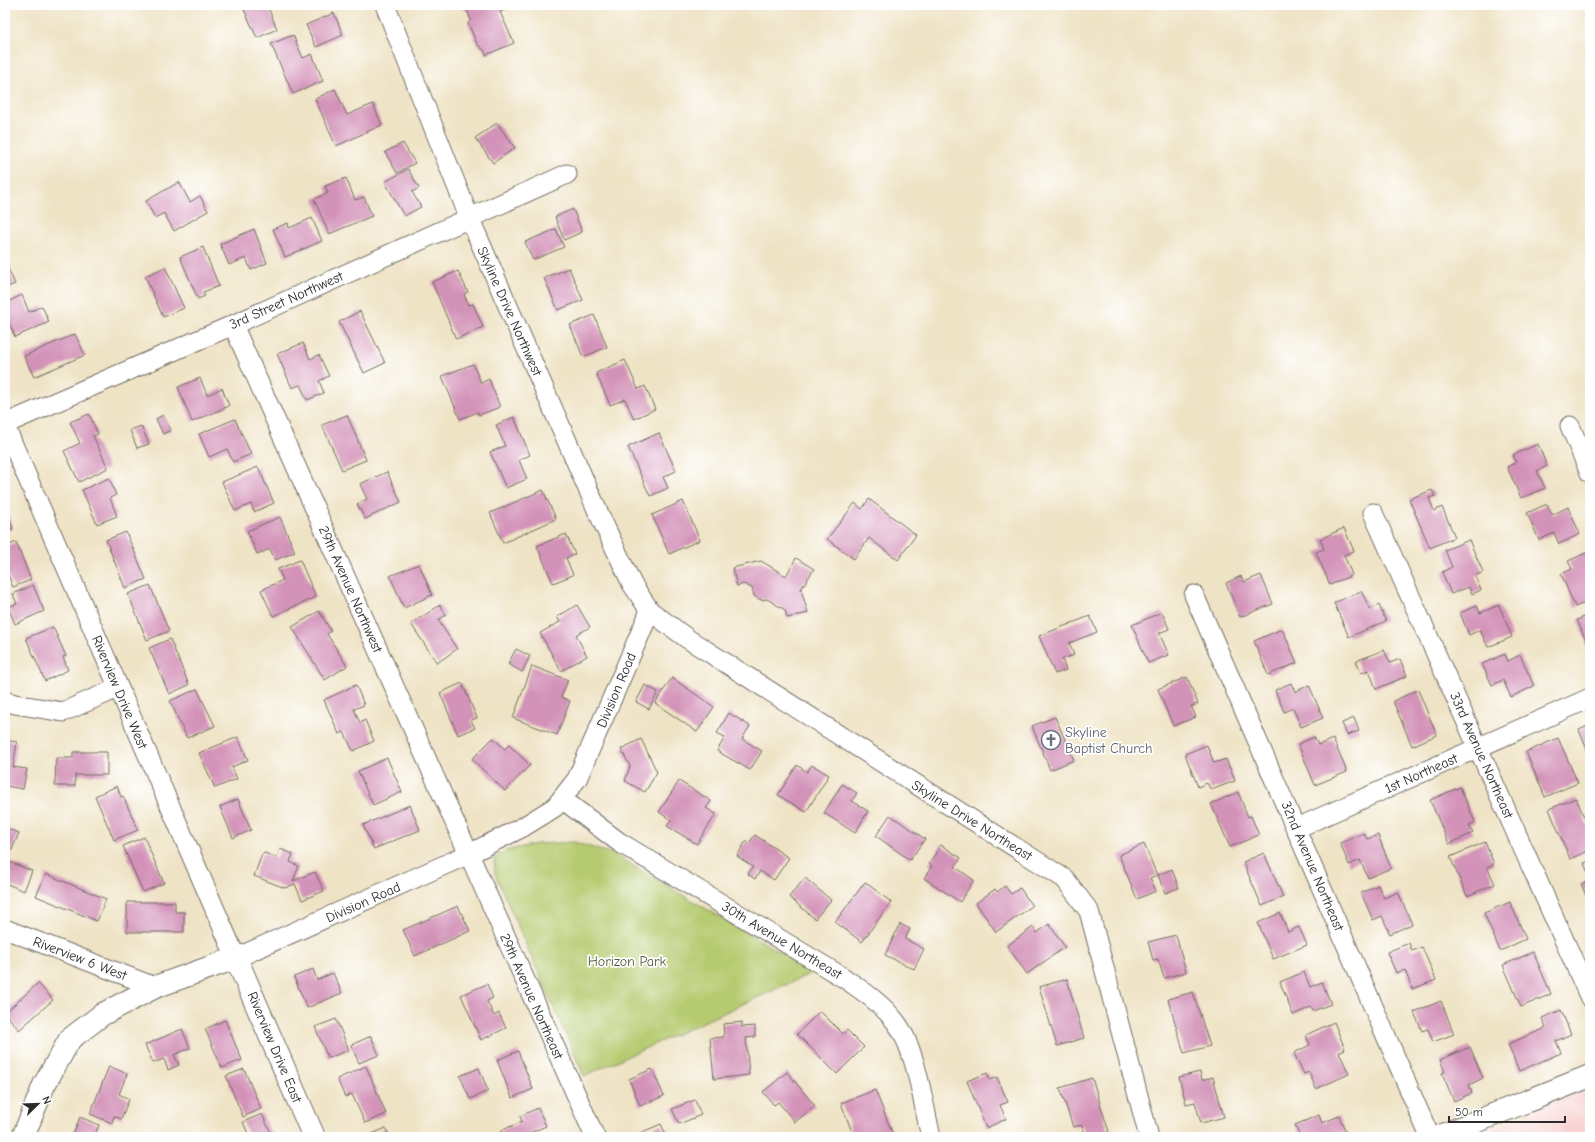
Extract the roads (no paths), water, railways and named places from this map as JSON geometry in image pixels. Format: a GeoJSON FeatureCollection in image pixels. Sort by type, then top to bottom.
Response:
{"type":"FeatureCollection","features":[{"type":"Feature","properties":{"kind":"street","name":"Skyline Drive Northwest"},"geometry":{"type":"LineString","coordinates":[[385,5],[469,217],[602,519],[632,584],[650,611]]}},
{"type":"Feature","properties":{"kind":"street","name":"3rd Street Northwest"},"geometry":{"type":"LineString","coordinates":[[5,425],[233,325],[567,174]]}},
{"type":"Feature","properties":{"kind":"street","name":"29th Avenue Northwest"},"geometry":{"type":"LineString","coordinates":[[233,325],[469,854]]}},
{"type":"Feature","properties":{"kind":"street","name":"Riverview Drive West"},"geometry":{"type":"LineString","coordinates":[[5,425],[236,958]]}},
{"type":"Feature","properties":{"kind":"street"},"geometry":{"type":"LineString","coordinates":[[1570,426],[1590,473]]}},
{"type":"Feature","properties":{"kind":"street","name":"33rd Avenue Northeast"},"geometry":{"type":"LineString","coordinates":[[1373,513],[1590,998]]}},
{"type":"Feature","properties":{"kind":"street","name":"32nd Avenue Northeast"},"geometry":{"type":"LineString","coordinates":[[1194,595],[1297,828],[1430,1137]]}},
{"type":"Feature","properties":{"kind":"street","name":"Division Road"},"geometry":{"type":"LineString","coordinates":[[23,1137],[44,1085],[70,1040],[103,1014],[155,987],[236,958],[469,854],[523,827],[555,807],[577,779],[650,611]]}},
{"type":"Feature","properties":{"kind":"street","name":"Skyline Drive Northeast"},"geometry":{"type":"LineString","coordinates":[[650,611],[688,639],[1065,879],[1089,911],[1149,1137]]}},
{"type":"Feature","properties":{"kind":"street"},"geometry":{"type":"LineString","coordinates":[[5,701],[63,712],[118,688]]}},
{"type":"Feature","properties":{"kind":"street","name":"1st Northeast"},"geometry":{"type":"LineString","coordinates":[[1297,828],[1590,698]]}},
{"type":"Feature","properties":{"kind":"street","name":"30th Avenue Northeast"},"geometry":{"type":"LineString","coordinates":[[562,799],[619,842],[844,978],[872,997],[896,1022],[910,1050],[931,1137]]}},
{"type":"Feature","properties":{"kind":"street","name":"29th Avenue Northeast"},"geometry":{"type":"LineString","coordinates":[[469,854],[595,1137]]}},
{"type":"Feature","properties":{"kind":"street","name":"Riverview 6 West"},"geometry":{"type":"LineString","coordinates":[[5,930],[155,987]]}},
{"type":"Feature","properties":{"kind":"street","name":"Riverview Drive East"},"geometry":{"type":"LineString","coordinates":[[236,958],[314,1137]]}},
{"type":"Feature","properties":{"kind":"street"},"geometry":{"type":"LineString","coordinates":[[1438,1137],[1590,1076]]}},
{"type":"Feature","properties":{"kind":"place","name":"Skyline Baptist Church"},"geometry":{"type":"Point","coordinates":[1051,740]}},
{"type":"Feature","properties":{"kind":"park label","name":"Horizon Park"},"geometry":{"type":"Point","coordinates":[627,961]}}]}
